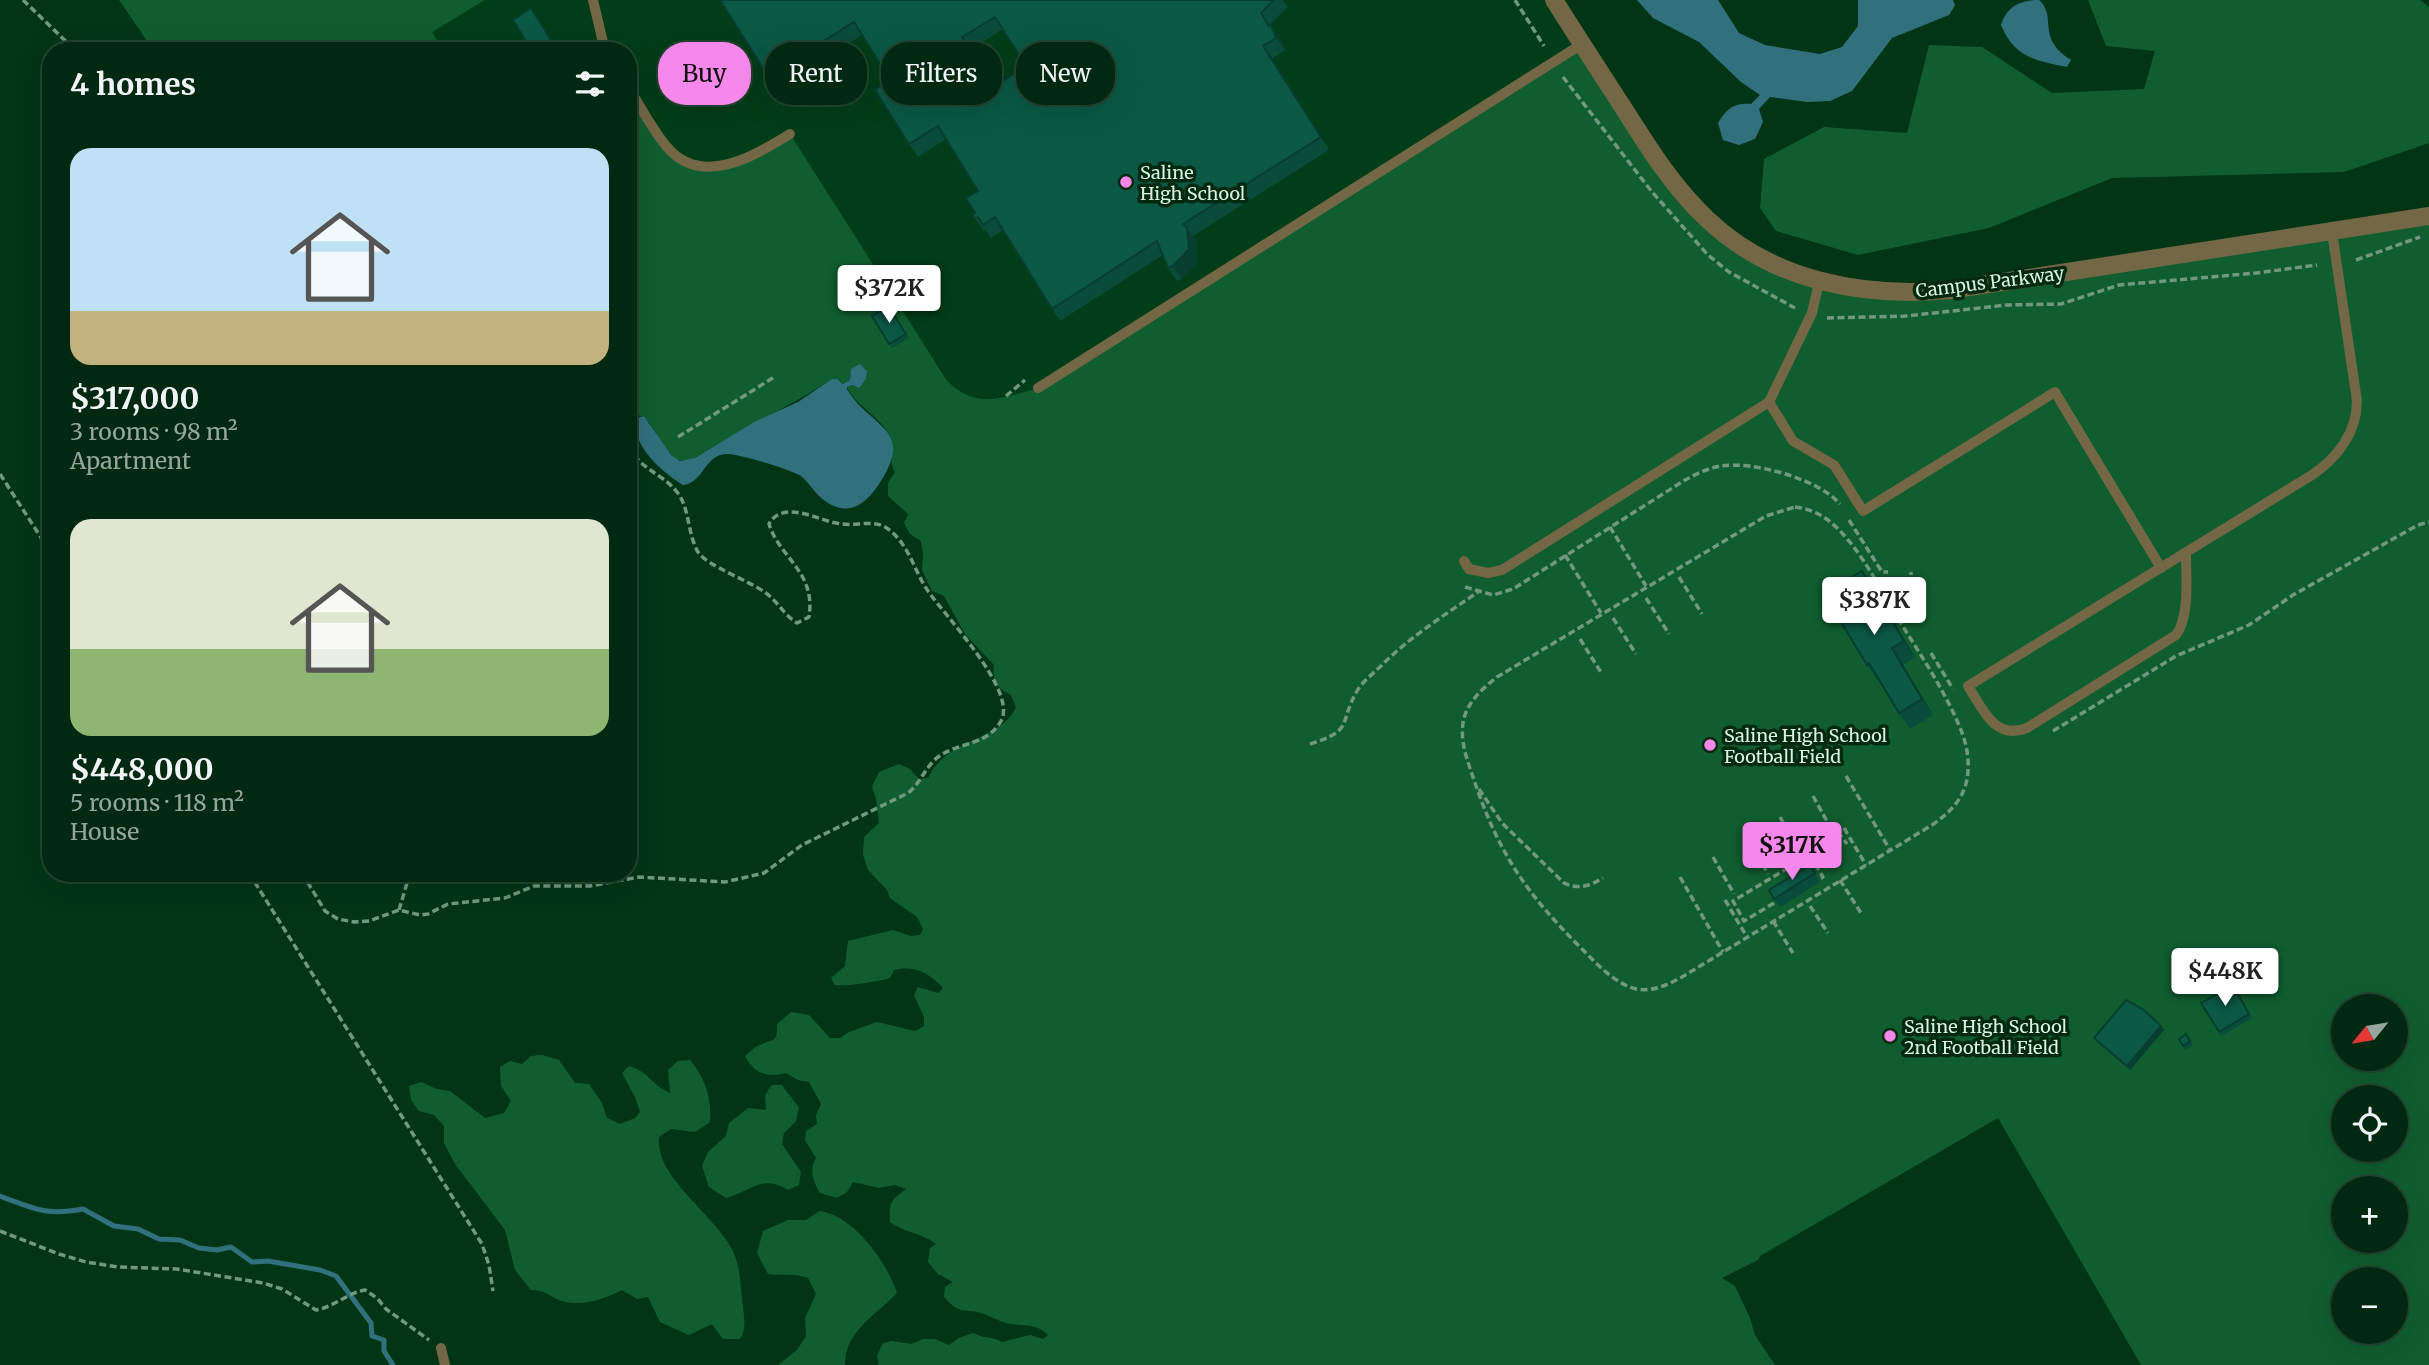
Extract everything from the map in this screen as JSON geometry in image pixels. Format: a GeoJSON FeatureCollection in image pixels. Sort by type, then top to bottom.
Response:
{"type":"FeatureCollection","features":[{"type":"Feature","properties":{"kind":"street","name":"Campus Parkway"},"geometry":{"type":"LineString","coordinates":[[1554,0],[1660,163],[1697,209],[1729,237],[1760,257],[1819,282],[1889,292],[1950,290],[2429,216]]}},
{"type":"Feature","properties":{"kind":"lane"},"geometry":{"type":"LineString","coordinates":[[593,0],[603,42]]}},
{"type":"Feature","properties":{"kind":"lane"},"geometry":{"type":"LineString","coordinates":[[1038,388],[1583,44]]}},
{"type":"Feature","properties":{"kind":"lane"},"geometry":{"type":"LineString","coordinates":[[637,101],[666,146],[678,158],[692,164],[707,167],[729,165],[752,156],[790,134]]}},
{"type":"Feature","properties":{"kind":"lane"},"geometry":{"type":"LineString","coordinates":[[2186,553],[2183,621],[2179,631],[2171,639],[2027,728],[2008,732],[1993,723],[1968,686],[2322,468],[2337,455],[2355,420],[2357,401],[2332,232]]}},
{"type":"Feature","properties":{"kind":"lane"},"geometry":{"type":"LineString","coordinates":[[1464,561],[1469,569],[1488,573],[1502,570],[1769,402],[1812,313],[1819,282]]}},
{"type":"Feature","properties":{"kind":"lane"},"geometry":{"type":"LineString","coordinates":[[1769,402],[1793,441],[1834,465],[1863,511],[2055,392],[2161,568]]}},
{"type":"Feature","properties":{"kind":"lane"},"geometry":{"type":"LineString","coordinates":[[440,1348],[445,1365]]}},
{"type":"Feature","properties":{"kind":"path"},"geometry":{"type":"LineString","coordinates":[[23,0],[67,42]]}},
{"type":"Feature","properties":{"kind":"path"},"geometry":{"type":"LineString","coordinates":[[1515,0],[1544,46]]}},
{"type":"Feature","properties":{"kind":"path"},"geometry":{"type":"LineString","coordinates":[[2356,260],[2425,236]]}},
{"type":"Feature","properties":{"kind":"path"},"geometry":{"type":"LineString","coordinates":[[1827,318],[1923,315],[2007,304],[2054,305],[2119,285],[2317,265]]}},
{"type":"Feature","properties":{"kind":"path"},"geometry":{"type":"LineString","coordinates":[[678,437],[776,376]]}},
{"type":"Feature","properties":{"kind":"path"},"geometry":{"type":"LineString","coordinates":[[1006,396],[1025,380]]}},
{"type":"Feature","properties":{"kind":"path"},"geometry":{"type":"LineString","coordinates":[[637,461],[676,490],[682,500],[689,531],[700,555],[769,595],[788,617],[797,623],[809,617],[810,608],[803,577],[797,564],[772,533],[769,524],[771,520],[777,514],[789,512],[809,514],[825,521],[878,524],[887,528],[901,541],[926,589],[976,651],[1003,700],[1004,708],[1002,719],[992,733],[940,755],[918,786],[908,793],[802,845],[764,873],[725,882],[637,877]]}},
{"type":"Feature","properties":{"kind":"path"},"geometry":{"type":"LineString","coordinates":[[1465,587],[1493,595],[1503,593],[1695,474],[1721,466],[1750,467],[1799,479],[1824,490],[1841,506]]}},
{"type":"Feature","properties":{"kind":"path"},"geometry":{"type":"LineString","coordinates":[[0,474],[42,539]]}},
{"type":"Feature","properties":{"kind":"path"},"geometry":{"type":"LineString","coordinates":[[1803,508],[1820,514],[1843,534],[1938,685],[1958,723],[1966,744],[1969,764],[1965,790],[1957,803],[1941,818],[1682,977],[1652,989],[1627,985],[1609,975],[1552,918],[1518,875],[1493,833],[1462,736],[1464,719],[1471,702],[1497,677],[1646,586],[1766,516],[1786,509],[1803,508]]}},
{"type":"Feature","properties":{"kind":"path"},"geometry":{"type":"LineString","coordinates":[[1847,517],[1882,572],[1888,572]]}},
{"type":"Feature","properties":{"kind":"path"},"geometry":{"type":"LineString","coordinates":[[1610,527],[1646,586]]}},
{"type":"Feature","properties":{"kind":"path"},"geometry":{"type":"LineString","coordinates":[[1565,555],[1601,613]]}},
{"type":"Feature","properties":{"kind":"path"},"geometry":{"type":"LineString","coordinates":[[1899,621],[1911,613],[1911,572]]}},
{"type":"Feature","properties":{"kind":"path"},"geometry":{"type":"LineString","coordinates":[[1679,577],[1702,614]]}},
{"type":"Feature","properties":{"kind":"path"},"geometry":{"type":"LineString","coordinates":[[1310,744],[1339,732],[1346,721],[1357,690],[1386,661],[1478,592]]}},
{"type":"Feature","properties":{"kind":"path"},"geometry":{"type":"LineString","coordinates":[[1646,598],[1669,634]]}},
{"type":"Feature","properties":{"kind":"path"},"geometry":{"type":"LineString","coordinates":[[1613,618],[1636,654]]}},
{"type":"Feature","properties":{"kind":"path"},"geometry":{"type":"LineString","coordinates":[[1580,639],[1602,674]]}},
{"type":"Feature","properties":{"kind":"path"},"geometry":{"type":"LineString","coordinates":[[1938,685],[1947,680]]}},
{"type":"Feature","properties":{"kind":"path"},"geometry":{"type":"LineString","coordinates":[[1471,769],[1489,806],[1502,823],[1564,883],[1577,887],[1588,886],[1603,878]]}},
{"type":"Feature","properties":{"kind":"path"},"geometry":{"type":"LineString","coordinates":[[1846,776],[1890,850]]}},
{"type":"Feature","properties":{"kind":"path"},"geometry":{"type":"LineString","coordinates":[[1813,796],[1834,834]]}},
{"type":"Feature","properties":{"kind":"path"},"geometry":{"type":"LineString","coordinates":[[1780,817],[1801,854]]}},
{"type":"Feature","properties":{"kind":"path"},"geometry":{"type":"LineString","coordinates":[[1844,828],[1866,865]]}},
{"type":"Feature","properties":{"kind":"path"},"geometry":{"type":"LineString","coordinates":[[1774,903],[1744,921],[1733,901],[1841,836],[1847,844]]}},
{"type":"Feature","properties":{"kind":"path"},"geometry":{"type":"LineString","coordinates":[[1747,837],[1768,874]]}},
{"type":"Feature","properties":{"kind":"path"},"geometry":{"type":"LineString","coordinates":[[1810,855],[1823,877],[1819,879]]}},
{"type":"Feature","properties":{"kind":"path"},"geometry":{"type":"LineString","coordinates":[[1713,857],[1734,894]]}},
{"type":"Feature","properties":{"kind":"path"},"geometry":{"type":"LineString","coordinates":[[1680,877],[1723,951]]}},
{"type":"Feature","properties":{"kind":"path"},"geometry":{"type":"LineString","coordinates":[[1840,880],[1861,913]]}},
{"type":"Feature","properties":{"kind":"path"},"geometry":{"type":"LineString","coordinates":[[255,882],[471,1224],[489,1265],[493,1292]]}},
{"type":"Feature","properties":{"kind":"path"},"geometry":{"type":"LineString","coordinates":[[307,882],[325,911],[338,919],[354,922],[369,921],[399,910],[428,914],[448,904],[505,898],[534,886],[590,886],[612,882]]}},
{"type":"Feature","properties":{"kind":"path"},"geometry":{"type":"LineString","coordinates":[[399,910],[407,882]]}},
{"type":"Feature","properties":{"kind":"path"},"geometry":{"type":"LineString","coordinates":[[1765,882],[1769,890]]}},
{"type":"Feature","properties":{"kind":"path"},"geometry":{"type":"LineString","coordinates":[[1725,900],[1747,937]]}},
{"type":"Feature","properties":{"kind":"path"},"geometry":{"type":"LineString","coordinates":[[1810,906],[1828,933]]}},
{"type":"Feature","properties":{"kind":"path"},"geometry":{"type":"LineString","coordinates":[[1773,921],[1793,953]]}},
{"type":"Feature","properties":{"kind":"path"},"geometry":{"type":"LineString","coordinates":[[0,1231],[86,1262],[118,1267],[177,1269],[263,1283],[282,1289],[316,1310],[326,1309],[358,1291],[365,1290],[371,1292],[386,1309],[440,1348]]}},
{"type":"Feature","properties":{"kind":"shaded area"},"geometry":{"type":"Polygon","coordinates":[[[119,0],[485,0],[432,32],[438,42],[148,42],[119,0]]]}},
{"type":"Feature","properties":{"kind":"shaded area"},"geometry":{"type":"Polygon","coordinates":[[[485,0],[1554,0],[1582,44],[1038,388],[980,399],[965,395],[953,387],[895,301],[729,165],[678,158],[637,100],[637,42],[438,42],[431,32],[485,0]]]}},
{"type":"Feature","properties":{"kind":"shaded area"},"geometry":{"type":"Polygon","coordinates":[[[2088,0],[2420,0],[2429,7],[2429,143],[2344,172],[2112,178],[1989,228],[1858,255],[1776,231],[1760,208],[1764,159],[1824,127],[1907,133],[1929,45],[1982,47],[2052,93],[2144,89],[2155,51],[2106,46],[2088,0]]]}},
{"type":"Feature","properties":{"kind":"shaded area"},"geometry":{"type":"Polygon","coordinates":[[[1582,44],[1660,163],[1760,257],[1889,293],[2429,216],[2429,1365],[2141,1365],[1998,1118],[1760,1256],[1758,1260],[1722,1278],[1735,1286],[1755,1335],[1775,1365],[879,1365],[877,1356],[883,1343],[892,1341],[911,1344],[923,1339],[935,1339],[949,1345],[973,1333],[1002,1342],[1030,1335],[1043,1339],[1048,1335],[1035,1327],[1008,1323],[959,1309],[944,1297],[945,1287],[953,1282],[938,1274],[928,1262],[930,1248],[936,1244],[890,1222],[892,1202],[906,1189],[895,1185],[879,1188],[853,1182],[847,1192],[837,1198],[820,1193],[813,1176],[816,1158],[805,1140],[806,1131],[817,1124],[816,1115],[821,1104],[809,1082],[798,1080],[786,1073],[767,1075],[757,1071],[745,1056],[756,1047],[774,1039],[777,1024],[791,1012],[809,1015],[830,1038],[840,1038],[877,1022],[915,1031],[924,1026],[924,1017],[914,995],[918,987],[938,993],[943,988],[933,978],[915,969],[901,968],[894,970],[890,978],[871,982],[835,985],[831,978],[845,966],[848,941],[893,930],[911,936],[920,935],[923,929],[917,917],[890,898],[887,890],[868,870],[863,855],[864,837],[879,823],[872,787],[879,772],[899,764],[910,769],[919,779],[928,778],[944,758],[996,729],[1016,708],[1011,695],[996,683],[994,665],[965,634],[944,596],[932,591],[922,570],[921,541],[910,534],[904,523],[908,514],[888,496],[888,483],[895,472],[891,439],[879,421],[851,394],[847,387],[852,385],[859,388],[850,374],[850,380],[843,384],[832,379],[695,458],[685,461],[670,453],[644,416],[637,412],[637,100],[678,158],[718,167],[790,134],[946,379],[967,395],[1001,398],[1038,388],[1582,44]]]}},
{"type":"Feature","properties":{"kind":"shaded area"},"geometry":{"type":"Polygon","coordinates":[[[542,1055],[559,1060],[575,1083],[589,1084],[602,1103],[607,1118],[620,1124],[635,1118],[640,1112],[622,1073],[629,1066],[641,1071],[670,1093],[668,1070],[678,1061],[690,1060],[695,1067],[709,1097],[710,1122],[695,1132],[671,1129],[659,1137],[660,1152],[676,1182],[725,1237],[733,1251],[738,1268],[744,1319],[740,1339],[723,1339],[712,1324],[689,1335],[660,1322],[648,1297],[637,1299],[622,1290],[585,1303],[562,1301],[544,1292],[531,1290],[515,1270],[505,1230],[455,1164],[444,1143],[444,1126],[434,1115],[419,1111],[411,1100],[409,1086],[421,1082],[450,1091],[485,1118],[504,1113],[511,1101],[501,1086],[500,1067],[510,1061],[522,1064],[531,1056],[542,1055]]]}},
{"type":"Feature","properties":{"kind":"shaded area"},"geometry":{"type":"Polygon","coordinates":[[[772,1085],[782,1085],[799,1108],[796,1121],[784,1133],[782,1144],[801,1172],[799,1185],[788,1190],[778,1185],[757,1185],[726,1198],[709,1187],[702,1166],[708,1152],[726,1136],[729,1123],[748,1108],[766,1110],[765,1095],[772,1085]]]}},
{"type":"Feature","properties":{"kind":"shaded area"},"geometry":{"type":"Polygon","coordinates":[[[820,1211],[833,1215],[857,1231],[886,1268],[897,1293],[856,1333],[846,1353],[845,1365],[778,1365],[797,1350],[806,1336],[805,1318],[816,1294],[808,1278],[768,1274],[757,1253],[763,1231],[788,1220],[806,1220],[820,1211]]]}},
{"type":"Feature","properties":{"kind":"water"},"geometry":{"type":"Polygon","coordinates":[[[1637,0],[1718,0],[1739,33],[1765,45],[1820,54],[1842,47],[1858,26],[1858,0],[1953,0],[1955,5],[1949,15],[1892,38],[1852,91],[1830,101],[1807,102],[1770,97],[1759,109],[1763,122],[1755,139],[1739,145],[1723,140],[1718,123],[1732,108],[1740,104],[1751,104],[1760,95],[1741,82],[1699,42],[1653,18],[1637,0]]]}},
{"type":"Feature","properties":{"kind":"water"},"geometry":{"type":"Polygon","coordinates":[[[2039,0],[2047,13],[2053,43],[2071,60],[2067,67],[2027,56],[2013,44],[2001,25],[2015,5],[2039,0]]]}},
{"type":"Feature","properties":{"kind":"water"},"geometry":{"type":"Polygon","coordinates":[[[860,364],[867,371],[866,379],[859,388],[852,385],[847,389],[857,403],[886,431],[892,440],[893,452],[888,467],[871,495],[851,508],[827,503],[795,473],[729,454],[709,462],[696,479],[683,485],[650,457],[638,438],[637,418],[644,416],[671,455],[680,461],[695,458],[756,421],[798,402],[832,379],[843,384],[850,380],[851,369],[860,364]]]}},
{"type":"Feature","properties":{"kind":"building","name":"Saline High School"},"geometry":{"type":"Polygon","coordinates":[[[720,0],[1274,0],[1261,13],[1269,26],[1271,25],[1276,38],[1263,46],[1321,137],[1183,224],[1187,228],[1189,249],[1173,266],[1168,268],[1157,241],[1052,309],[995,217],[983,225],[978,217],[975,219],[972,214],[975,213],[966,198],[978,191],[938,126],[909,144],[884,105],[1002,105],[1002,81],[1016,72],[1016,105],[1115,105],[1115,42],[1016,42],[1016,50],[995,17],[962,37],[965,42],[881,42],[881,66],[854,22],[822,42],[765,42],[765,71],[751,49],[751,42],[747,42],[720,0]]]}},
{"type":"Feature","properties":{"kind":"building"},"geometry":{"type":"Polygon","coordinates":[[[531,8],[552,42],[526,42],[513,20],[531,8]]]}},
{"type":"Feature","properties":{"kind":"building","name":"Saline High School"},"geometry":{"type":"Polygon","coordinates":[[[881,86],[881,100],[875,90],[881,86]]]}},
{"type":"Feature","properties":{"kind":"building"},"geometry":{"type":"Polygon","coordinates":[[[888,306],[906,334],[889,344],[872,316],[888,306]]]}},
{"type":"Feature","properties":{"kind":"building"},"geometry":{"type":"Polygon","coordinates":[[[1862,571],[1904,641],[1892,648],[1922,699],[1899,713],[1824,594],[1862,571]]]}},
{"type":"Feature","properties":{"kind":"building"},"geometry":{"type":"Polygon","coordinates":[[[1810,865],[1815,873],[1774,899],[1769,890],[1810,865]]]}},
{"type":"Feature","properties":{"kind":"building"},"geometry":{"type":"Polygon","coordinates":[[[2233,985],[2249,1014],[2219,1032],[2201,1003],[2233,985]]]}},
{"type":"Feature","properties":{"kind":"building"},"geometry":{"type":"Polygon","coordinates":[[[2126,1000],[2144,1010],[2161,1026],[2127,1066],[2094,1038],[2126,1000]]]}},
{"type":"Feature","properties":{"kind":"building"},"geometry":{"type":"Polygon","coordinates":[[[2186,1034],[2190,1041],[2183,1046],[2179,1039],[2186,1034]]]}},
{"type":"Feature","properties":{"kind":"waterway"},"geometry":{"type":"LineString","coordinates":[[0,1196],[40,1210],[59,1212],[83,1209],[114,1226],[138,1229],[159,1239],[180,1240],[199,1248],[217,1250],[231,1247],[252,1262],[268,1261],[320,1270],[336,1276],[371,1323],[372,1336],[384,1340],[384,1351],[393,1365]]}},
{"type":"Feature","properties":{"kind":"place","name":"Saline High School"},"geometry":{"type":"Point","coordinates":[1126,182]}},
{"type":"Feature","properties":{"kind":"place","name":"Saline High School Football Field"},"geometry":{"type":"Point","coordinates":[1710,745]}},
{"type":"Feature","properties":{"kind":"place","name":"Saline High School 2nd Football Field"},"geometry":{"type":"Point","coordinates":[1890,1036]}}]}
